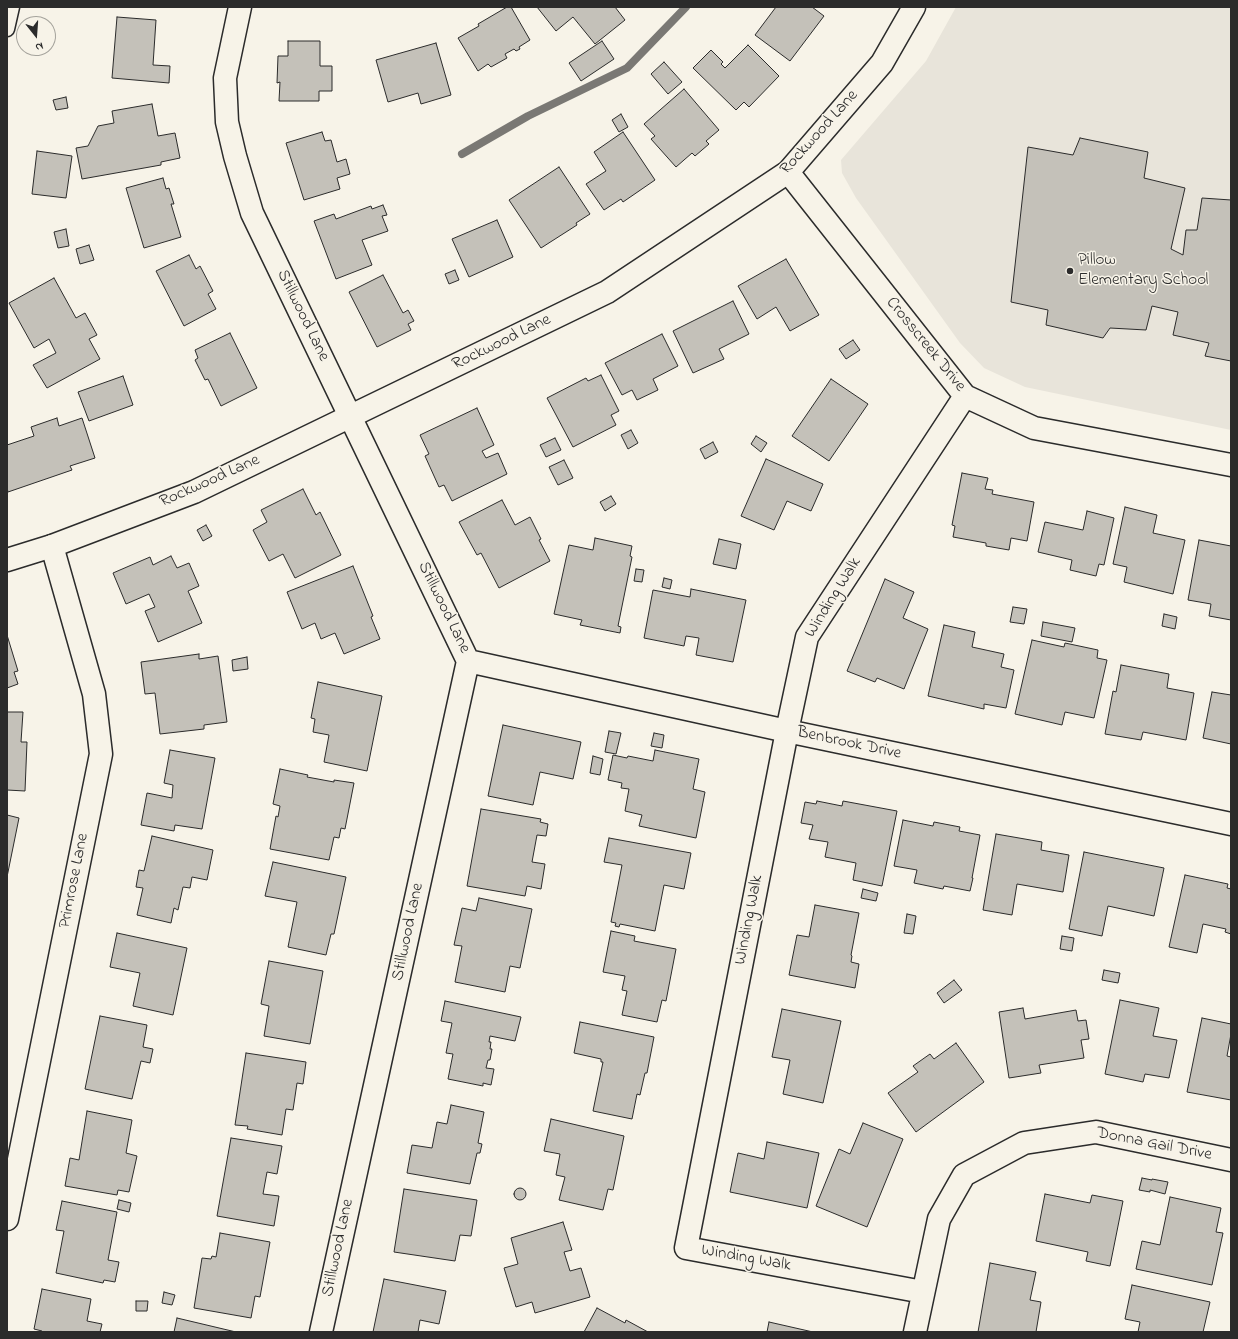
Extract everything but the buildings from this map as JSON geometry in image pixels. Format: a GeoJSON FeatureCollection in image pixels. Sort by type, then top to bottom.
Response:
{"type":"FeatureCollection","features":[{"type":"Feature","properties":{"kind":"street","name":"Stillwood Lane"},"geometry":{"type":"LineString","coordinates":[[240,7],[225,78],[227,122],[235,156],[252,213],[468,661],[321,1332]]}},
{"type":"Feature","properties":{"kind":"street","name":"Rockwood Lane"},"geometry":{"type":"LineString","coordinates":[[7,560],[52,546],[194,492],[607,292],[788,172],[882,62],[914,7]]}},
{"type":"Feature","properties":{"kind":"street","name":"Crosscreek Drive"},"geometry":{"type":"LineString","coordinates":[[788,172],[965,396],[1034,428],[1231,465]]}},
{"type":"Feature","properties":{"kind":"street","name":"Winding Walk"},"geometry":{"type":"LineString","coordinates":[[923,1292],[686,1248],[787,731],[807,637],[965,396]]}},
{"type":"Feature","properties":{"kind":"street","name":"Primrose Lane"},"geometry":{"type":"LineString","coordinates":[[7,1219],[100,754],[94,694],[52,546]]}},
{"type":"Feature","properties":{"kind":"street","name":"Benbrook Drive"},"geometry":{"type":"LineString","coordinates":[[468,661],[787,731],[1231,824]]}},
{"type":"Feature","properties":{"kind":"street","name":"Donna Gail Drive"},"geometry":{"type":"LineString","coordinates":[[915,1332],[939,1218],[964,1175],[1024,1144],[1096,1132],[1231,1160]]}},
{"type":"Feature","properties":{"kind":"lane"},"geometry":{"type":"LineString","coordinates":[[7,29],[12,7]]}},
{"type":"Feature","properties":{"kind":"shaded area","name":"Pillow Elementary School"},"geometry":{"type":"Polygon","coordinates":[[[956,7],[1231,7],[1231,430],[1025,387],[984,368],[960,343],[856,198],[842,173],[841,160],[926,61],[956,7]]]}},
{"type":"Feature","properties":{"kind":"waterway"},"geometry":{"type":"LineString","coordinates":[[462,154],[528,116],[627,68],[686,7]]}},
{"type":"Feature","properties":{"kind":"place","name":"Pillow Elementary School"},"geometry":{"type":"Point","coordinates":[1070,271]}}]}
